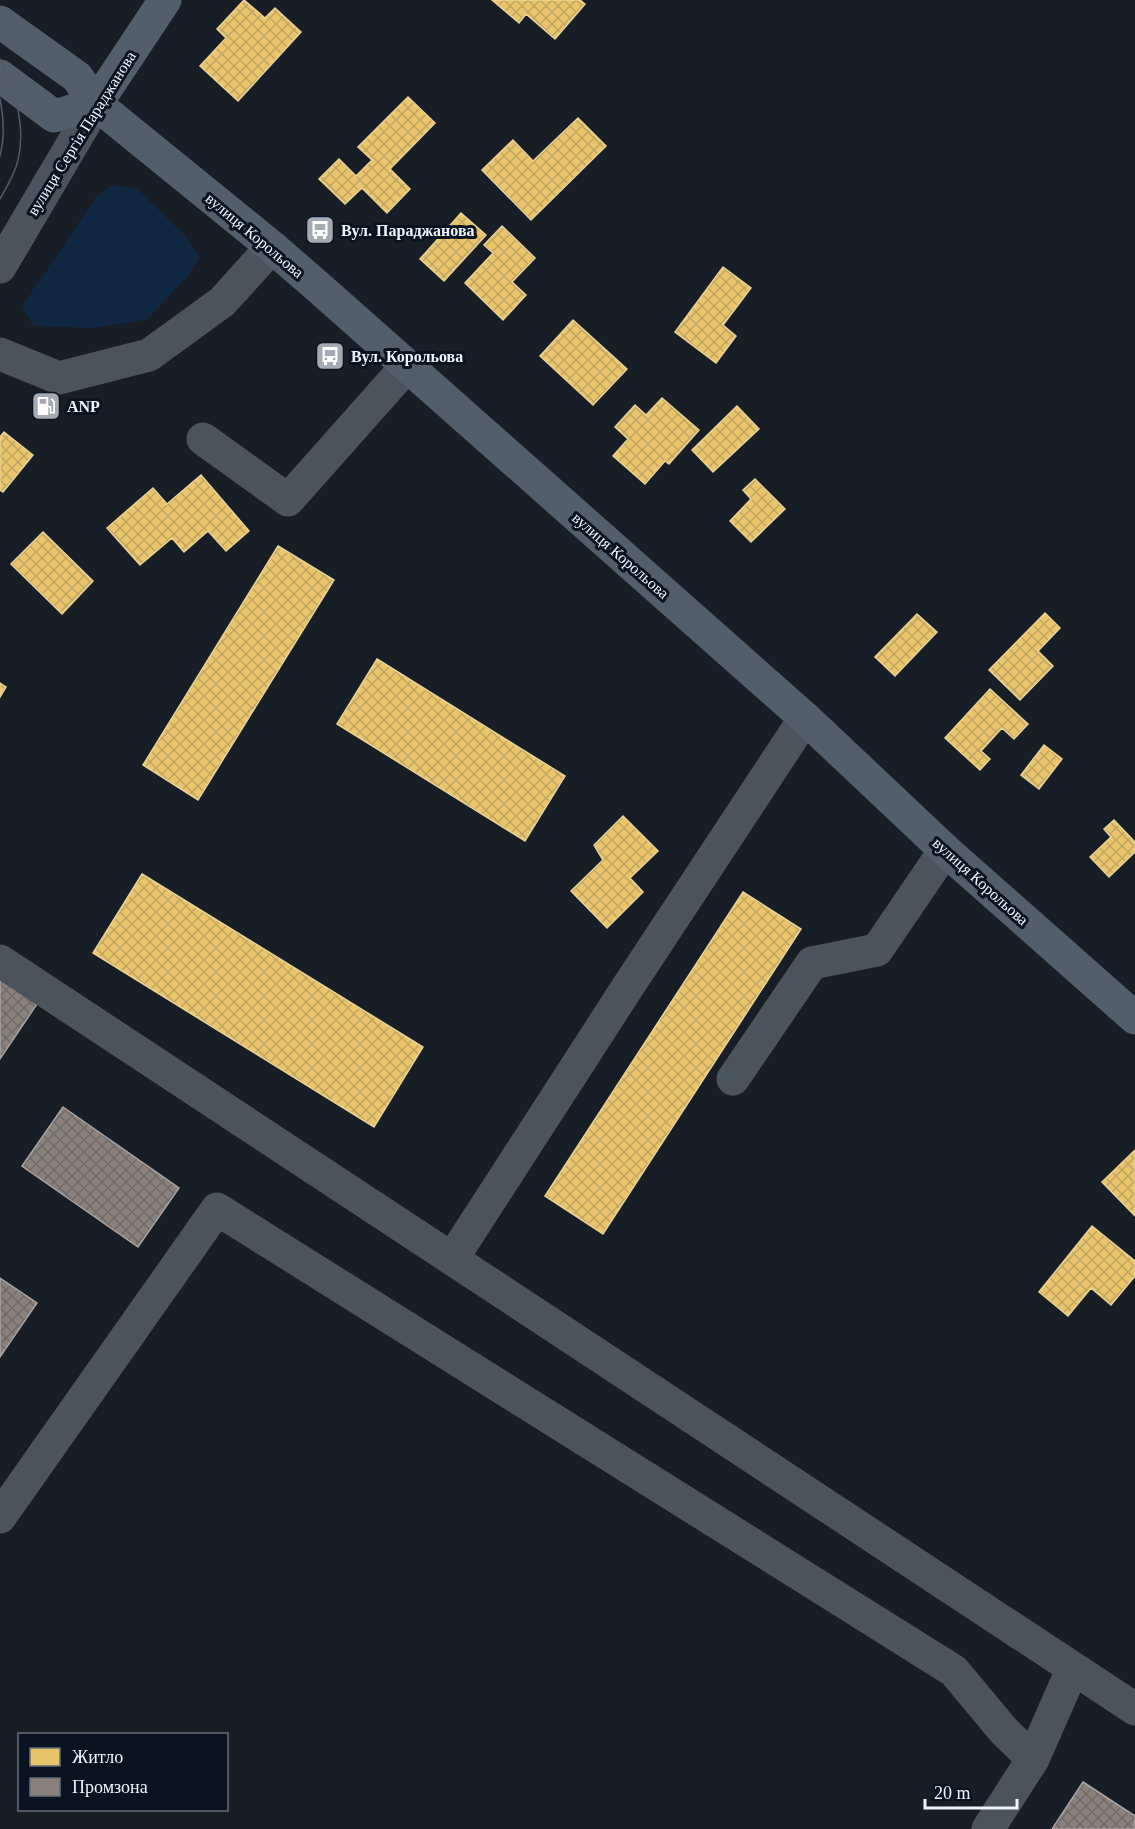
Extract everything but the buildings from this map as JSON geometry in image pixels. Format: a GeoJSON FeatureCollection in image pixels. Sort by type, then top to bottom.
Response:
{"type":"FeatureCollection","features":[{"type":"Feature","properties":{"kind":"main road","name":"вулиця Сергія Параджанова"},"geometry":{"type":"LineString","coordinates":[[96,104],[165,0]]}},
{"type":"Feature","properties":{"kind":"main road","name":"вулиця Корольова"},"geometry":{"type":"LineString","coordinates":[[0,22],[77,77],[96,104],[272,247],[805,718],[945,850],[1135,1018]]}},
{"type":"Feature","properties":{"kind":"main road"},"geometry":{"type":"LineString","coordinates":[[0,76],[54,116],[96,104]]}},
{"type":"Feature","properties":{"kind":"street","name":"вулиця Сергія Параджанова"},"geometry":{"type":"LineString","coordinates":[[0,267],[96,104]]}},
{"type":"Feature","properties":{"kind":"street"},"geometry":{"type":"LineString","coordinates":[[0,354],[59,378],[148,355],[222,302],[272,247]]}},
{"type":"Feature","properties":{"kind":"street"},"geometry":{"type":"LineString","coordinates":[[203,439],[288,500],[407,366]]}},
{"type":"Feature","properties":{"kind":"street"},"geometry":{"type":"LineString","coordinates":[[452,1259],[805,718]]}},
{"type":"Feature","properties":{"kind":"street"},"geometry":{"type":"LineString","coordinates":[[733,1079],[812,963],[877,950],[945,850]]}},
{"type":"Feature","properties":{"kind":"street"},"geometry":{"type":"LineString","coordinates":[[0,961],[1135,1709]]}},
{"type":"Feature","properties":{"kind":"street"},"geometry":{"type":"LineString","coordinates":[[0,1517],[217,1209],[954,1671],[1004,1731],[1033,1759]]}},
{"type":"Feature","properties":{"kind":"street"},"geometry":{"type":"LineString","coordinates":[[988,1829],[1033,1759],[1073,1668]]}},
{"type":"Feature","properties":{"kind":"shaded area"},"geometry":{"type":"Polygon","coordinates":[[[112,185],[137,189],[184,235],[200,257],[186,278],[146,320],[91,328],[35,326],[21,308],[97,196],[112,185]]]}},
{"type":"Feature","properties":{"kind":"tram line"},"geometry":{"type":"LineString","coordinates":[[0,59],[18,108],[21,135],[17,165],[0,199]]}},
{"type":"Feature","properties":{"kind":"tram line"},"geometry":{"type":"LineString","coordinates":[[0,99],[3,128],[0,156]]}},
{"type":"Feature","properties":{"kind":"place","name":"Вул. Параджанова"},"geometry":{"type":"Point","coordinates":[320,230]}},
{"type":"Feature","properties":{"kind":"place","name":"Вул. Корольова"},"geometry":{"type":"Point","coordinates":[330,356]}},
{"type":"Feature","properties":{"kind":"place","name":"ANP"},"geometry":{"type":"Point","coordinates":[46,406]}}]}
